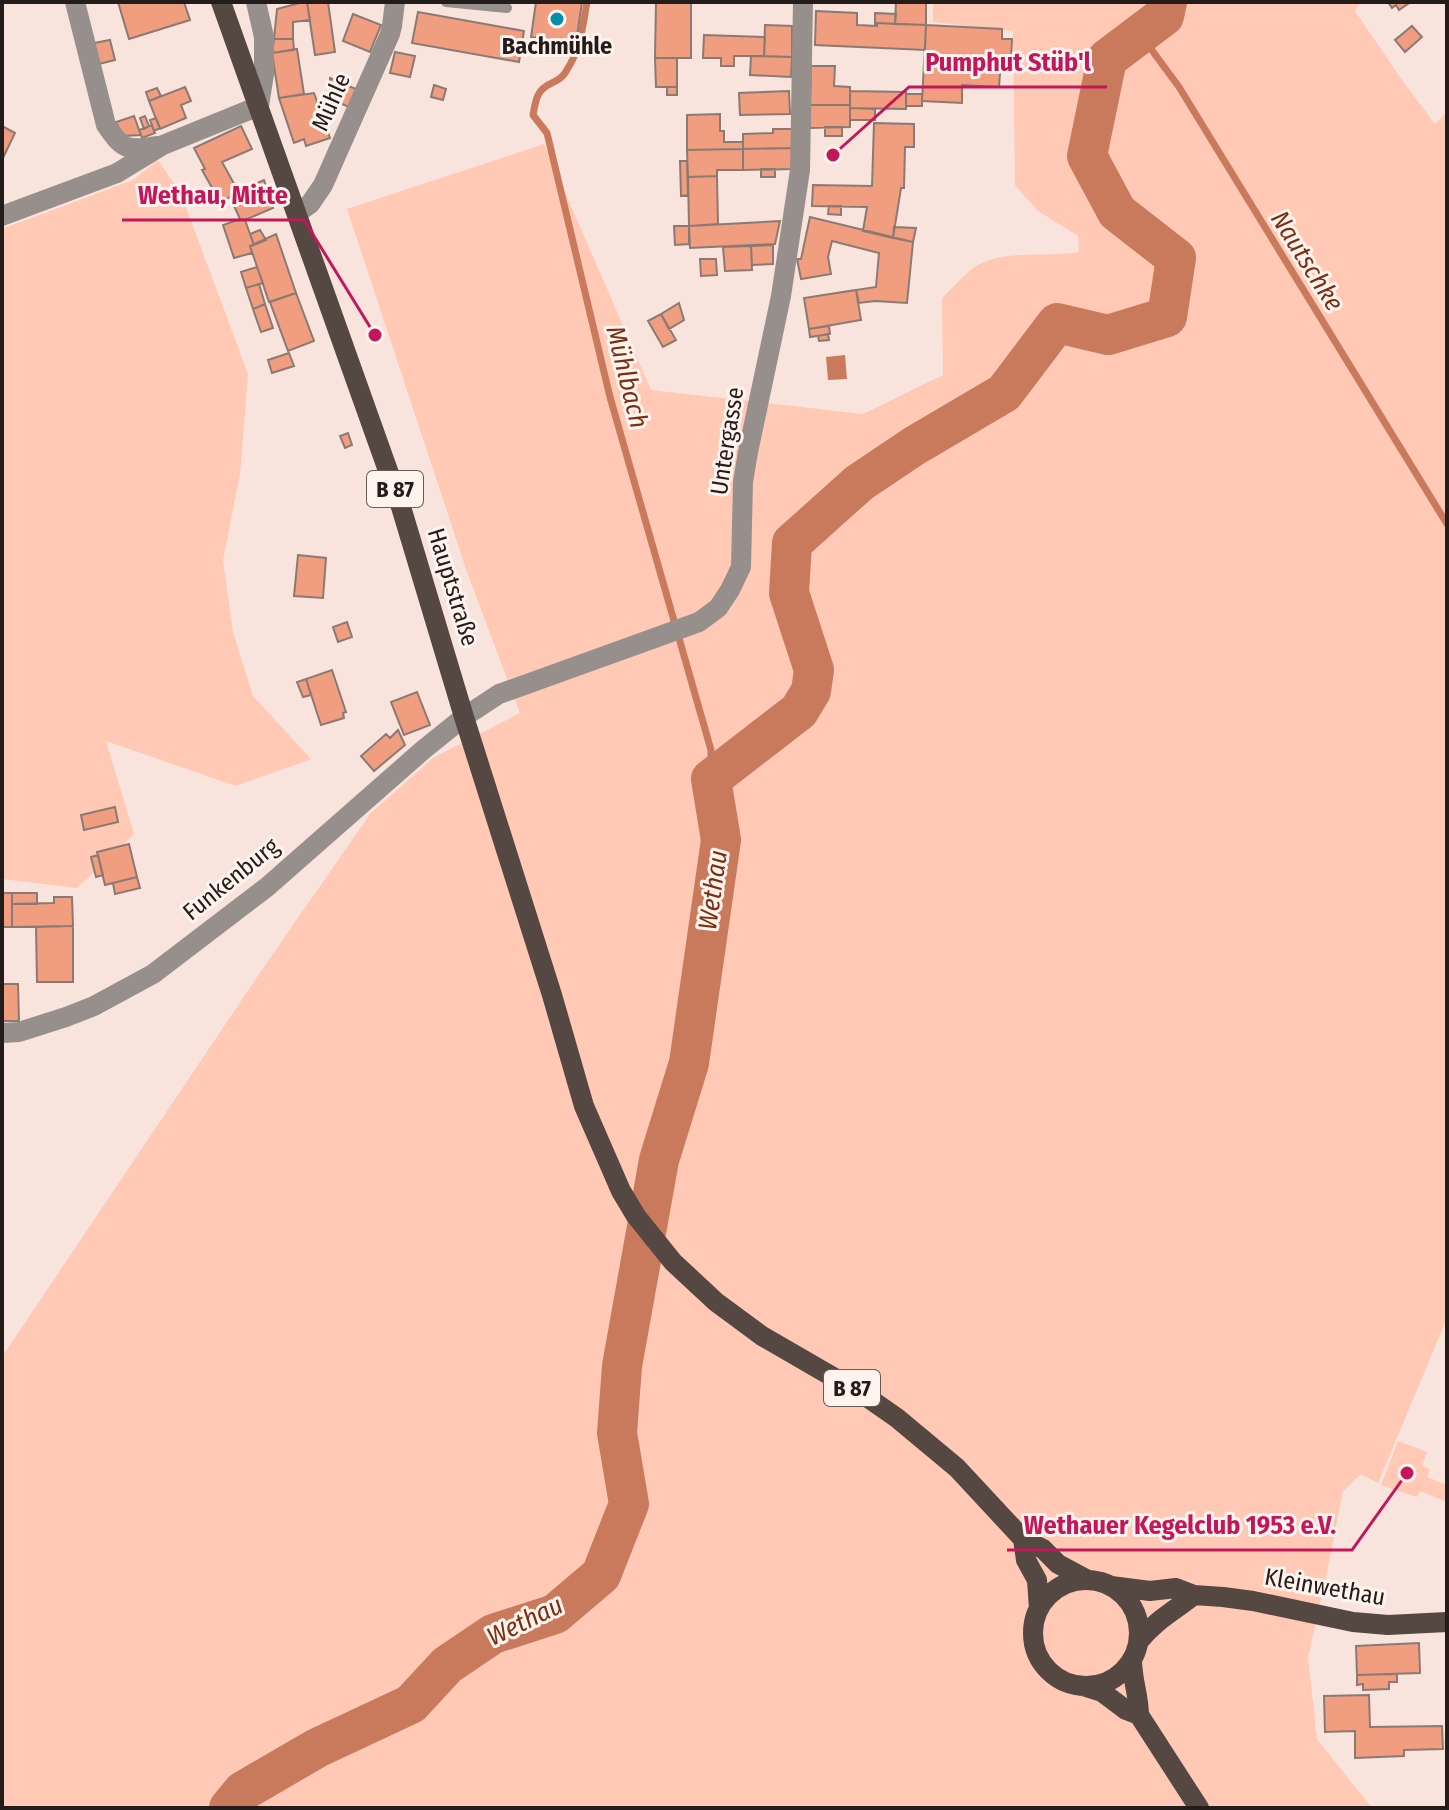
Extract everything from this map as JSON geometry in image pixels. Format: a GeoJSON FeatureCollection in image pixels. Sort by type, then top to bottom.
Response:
{"type":"FeatureCollection","features":[{"type":"Feature","properties":{"kind":"main road","name":"Hauptstraße"},"geometry":{"type":"LineString","coordinates":[[221,2],[405,519],[584,1106],[621,1191],[636,1216],[673,1262],[716,1302],[762,1336],[864,1395],[922,1437],[957,1468],[1023,1539]]}},
{"type":"Feature","properties":{"kind":"main road","name":"B 87"},"geometry":{"type":"LineString","coordinates":[[1023,1539],[1043,1549],[1058,1564],[1088,1580]]}},
{"type":"Feature","properties":{"kind":"main road","name":"B 87"},"geometry":{"type":"LineString","coordinates":[[1023,1539],[1026,1560],[1037,1580],[1039,1609]]}},
{"type":"Feature","properties":{"kind":"main road"},"geometry":{"type":"LineString","coordinates":[[1139,1715],[1126,1710],[1102,1692],[1058,1678],[1041,1659],[1035,1647],[1035,1622],[1039,1609],[1059,1588],[1073,1582],[1100,1582],[1124,1596],[1133,1609],[1139,1624],[1133,1682],[1139,1700],[1139,1715],[1199,1808]]}},
{"type":"Feature","properties":{"kind":"main road","name":"Kleinwethau"},"geometry":{"type":"LineString","coordinates":[[1111,1586],[1150,1591],[1176,1588],[1194,1595],[1253,1601],[1353,1622],[1388,1625],[1447,1622]]}},
{"type":"Feature","properties":{"kind":"main road"},"geometry":{"type":"LineString","coordinates":[[1083,1686],[1116,1677],[1125,1669],[1157,1620],[1194,1595]]}},
{"type":"Feature","properties":{"kind":"street"},"geometry":{"type":"LineString","coordinates":[[75,2],[106,125],[118,142],[133,150],[163,145]]}},
{"type":"Feature","properties":{"kind":"street"},"geometry":{"type":"LineString","coordinates":[[256,2],[264,37]]}},
{"type":"Feature","properties":{"kind":"street"},"geometry":{"type":"LineString","coordinates":[[2,216],[117,173],[163,145],[259,106],[269,2]]}},
{"type":"Feature","properties":{"kind":"street","name":"Mühle"},"geometry":{"type":"LineString","coordinates":[[297,213],[310,204],[323,185],[390,34],[395,2]]}},
{"type":"Feature","properties":{"kind":"street","name":"Untergasse"},"geometry":{"type":"LineString","coordinates":[[464,717],[502,692],[699,622],[718,608],[741,567],[743,482],[781,296],[800,170],[803,2]]}},
{"type":"Feature","properties":{"kind":"street","name":"Funkenburg"},"geometry":{"type":"LineString","coordinates":[[2,1033],[19,1032],[66,1017],[94,1006],[153,974],[267,887],[464,717]]}},
{"type":"Feature","properties":{"kind":"lane"},"geometry":{"type":"LineString","coordinates":[[446,2],[507,8]]}},
{"type":"Feature","properties":{"kind":"shaded area"},"geometry":{"type":"Polygon","coordinates":[[[933,2],[1361,2],[1355,11],[1435,124],[1447,112],[1447,1318],[1378,1483],[1361,1474],[1343,1491],[1308,1657],[1317,1739],[1372,1808],[2,1808],[2,1357],[370,814],[433,758],[520,713],[468,575],[347,209],[544,144],[651,390],[863,414],[943,375],[942,298],[970,270],[992,259],[1016,255],[1079,252],[1078,236],[1038,211],[1015,185],[1013,31],[933,22],[933,2]]]}},
{"type":"Feature","properties":{"kind":"shaded area"},"geometry":{"type":"Polygon","coordinates":[[[158,160],[181,194],[248,374],[240,474],[223,560],[233,632],[253,696],[311,759],[236,786],[106,741],[134,834],[77,888],[2,879],[2,229],[133,180],[158,160]]]}},
{"type":"Feature","properties":{"kind":"shaded area"},"geometry":{"type":"Polygon","coordinates":[[[845,355],[847,379],[828,380],[826,357],[845,355]]]}},
{"type":"Feature","properties":{"kind":"shaded area"},"geometry":{"type":"Polygon","coordinates":[[[1398,1441],[1427,1452],[1422,1466],[1430,1469],[1427,1477],[1447,1485],[1447,1502],[1420,1491],[1417,1497],[1381,1485],[1398,1441]]]}},
{"type":"Feature","properties":{"kind":"building"},"geometry":{"type":"Polygon","coordinates":[[[118,2],[184,2],[190,20],[129,39],[118,2]]]}},
{"type":"Feature","properties":{"kind":"building"},"geometry":{"type":"Polygon","coordinates":[[[307,2],[310,20],[293,22],[293,39],[274,39],[277,9],[307,2]]]}},
{"type":"Feature","properties":{"kind":"building"},"geometry":{"type":"Polygon","coordinates":[[[307,2],[328,2],[335,52],[315,55],[307,2]]]}},
{"type":"Feature","properties":{"kind":"building","name":"Bachmühle"},"geometry":{"type":"Polygon","coordinates":[[[536,2],[582,2],[576,43],[531,37],[536,2]]]}},
{"type":"Feature","properties":{"kind":"building"},"geometry":{"type":"Polygon","coordinates":[[[656,2],[691,2],[691,58],[655,58],[656,2]]]}},
{"type":"Feature","properties":{"kind":"building"},"geometry":{"type":"Polygon","coordinates":[[[896,2],[926,2],[926,25],[895,24],[896,2]]]}},
{"type":"Feature","properties":{"kind":"building"},"geometry":{"type":"Polygon","coordinates":[[[1388,2],[1409,3],[1399,10],[1396,5],[1392,8],[1388,2]]]}},
{"type":"Feature","properties":{"kind":"building"},"geometry":{"type":"Polygon","coordinates":[[[816,11],[857,13],[857,25],[926,25],[925,50],[815,45],[816,11]]]}},
{"type":"Feature","properties":{"kind":"building"},"geometry":{"type":"Polygon","coordinates":[[[418,12],[524,31],[519,62],[412,43],[418,12]]]}},
{"type":"Feature","properties":{"kind":"building"},"geometry":{"type":"Polygon","coordinates":[[[875,13],[896,14],[895,24],[875,25],[875,13]]]}},
{"type":"Feature","properties":{"kind":"building"},"geometry":{"type":"Polygon","coordinates":[[[353,14],[381,25],[370,52],[343,41],[353,14]]]}},
{"type":"Feature","properties":{"kind":"building"},"geometry":{"type":"Polygon","coordinates":[[[765,25],[792,26],[792,57],[764,56],[765,25]]]}},
{"type":"Feature","properties":{"kind":"building"},"geometry":{"type":"Polygon","coordinates":[[[926,25],[1002,29],[1002,39],[1012,39],[1011,61],[1001,60],[999,87],[962,85],[962,103],[922,101],[926,25]]]}},
{"type":"Feature","properties":{"kind":"building"},"geometry":{"type":"Polygon","coordinates":[[[1412,26],[1422,37],[1405,52],[1395,40],[1412,26]]]}},
{"type":"Feature","properties":{"kind":"building"},"geometry":{"type":"Polygon","coordinates":[[[704,35],[765,37],[764,56],[734,56],[734,66],[721,66],[721,58],[703,58],[704,35]]]}},
{"type":"Feature","properties":{"kind":"building"},"geometry":{"type":"Polygon","coordinates":[[[274,39],[293,39],[294,50],[272,53],[274,39]]]}},
{"type":"Feature","properties":{"kind":"building"},"geometry":{"type":"Polygon","coordinates":[[[110,40],[115,60],[99,64],[94,43],[110,40]]]}},
{"type":"Feature","properties":{"kind":"building"},"geometry":{"type":"Polygon","coordinates":[[[297,49],[304,94],[279,98],[272,53],[297,49]]]}},
{"type":"Feature","properties":{"kind":"building"},"geometry":{"type":"Polygon","coordinates":[[[395,52],[415,56],[410,77],[390,73],[395,52]]]}},
{"type":"Feature","properties":{"kind":"building"},"geometry":{"type":"Polygon","coordinates":[[[751,56],[792,57],[791,77],[750,75],[751,56]]]}},
{"type":"Feature","properties":{"kind":"building"},"geometry":{"type":"Polygon","coordinates":[[[655,58],[677,58],[677,87],[656,87],[655,58]]]}},
{"type":"Feature","properties":{"kind":"building"},"geometry":{"type":"Polygon","coordinates":[[[811,66],[835,66],[834,86],[850,87],[850,105],[810,105],[811,66]]]}},
{"type":"Feature","properties":{"kind":"building"},"geometry":{"type":"Polygon","coordinates":[[[330,78],[356,89],[349,107],[330,99],[330,78]]]}},
{"type":"Feature","properties":{"kind":"building"},"geometry":{"type":"Polygon","coordinates":[[[434,85],[446,89],[443,100],[431,97],[434,85]]]}},
{"type":"Feature","properties":{"kind":"building"},"geometry":{"type":"Polygon","coordinates":[[[185,87],[191,101],[181,105],[186,118],[160,129],[149,101],[185,87]]]}},
{"type":"Feature","properties":{"kind":"building"},"geometry":{"type":"Polygon","coordinates":[[[667,87],[677,87],[677,95],[667,95],[667,87]]]}},
{"type":"Feature","properties":{"kind":"building"},"geometry":{"type":"Polygon","coordinates":[[[157,88],[161,96],[149,101],[146,92],[157,88]]]}},
{"type":"Feature","properties":{"kind":"building"},"geometry":{"type":"Polygon","coordinates":[[[789,91],[790,114],[740,115],[739,93],[789,91]]]}},
{"type":"Feature","properties":{"kind":"building"},"geometry":{"type":"Polygon","coordinates":[[[850,91],[906,92],[906,109],[850,108],[850,91]]]}},
{"type":"Feature","properties":{"kind":"building"},"geometry":{"type":"Polygon","coordinates":[[[314,93],[330,138],[306,146],[304,139],[294,143],[279,98],[314,93]]]}},
{"type":"Feature","properties":{"kind":"building"},"geometry":{"type":"Polygon","coordinates":[[[906,94],[922,94],[922,106],[906,106],[906,94]]]}},
{"type":"Feature","properties":{"kind":"building"},"geometry":{"type":"Polygon","coordinates":[[[810,105],[850,105],[850,127],[810,128],[810,105]]]}},
{"type":"Feature","properties":{"kind":"building"},"geometry":{"type":"Polygon","coordinates":[[[850,108],[875,109],[875,120],[850,120],[850,108]]]}},
{"type":"Feature","properties":{"kind":"building"},"geometry":{"type":"Polygon","coordinates":[[[720,114],[720,131],[724,131],[724,142],[743,142],[743,149],[687,150],[687,115],[720,114]]]}},
{"type":"Feature","properties":{"kind":"building"},"geometry":{"type":"Polygon","coordinates":[[[134,116],[141,135],[123,136],[116,122],[134,116]]]}},
{"type":"Feature","properties":{"kind":"building"},"geometry":{"type":"Polygon","coordinates":[[[145,116],[149,126],[144,129],[140,118],[145,116]]]}},
{"type":"Feature","properties":{"kind":"building"},"geometry":{"type":"Polygon","coordinates":[[[156,118],[160,128],[154,131],[150,120],[156,118]]]}},
{"type":"Feature","properties":{"kind":"building"},"geometry":{"type":"Polygon","coordinates":[[[874,123],[914,124],[914,147],[905,147],[904,188],[901,188],[893,238],[863,231],[867,207],[812,206],[813,185],[872,186],[874,123]]]}},
{"type":"Feature","properties":{"kind":"building"},"geometry":{"type":"Polygon","coordinates":[[[152,125],[155,133],[142,138],[139,130],[152,125]]]}},
{"type":"Feature","properties":{"kind":"building"},"geometry":{"type":"Polygon","coordinates":[[[2,126],[15,133],[2,160],[2,126]]]}},
{"type":"Feature","properties":{"kind":"building"},"geometry":{"type":"Polygon","coordinates":[[[241,126],[252,149],[222,162],[238,191],[264,180],[273,208],[245,220],[240,219],[230,197],[220,202],[194,148],[241,126]]]}},
{"type":"Feature","properties":{"kind":"building"},"geometry":{"type":"Polygon","coordinates":[[[825,127],[842,127],[842,136],[825,136],[825,127]]]}},
{"type":"Feature","properties":{"kind":"building"},"geometry":{"type":"Polygon","coordinates":[[[773,129],[792,129],[792,148],[743,149],[743,134],[773,133],[773,129]]]}},
{"type":"Feature","properties":{"kind":"building"},"geometry":{"type":"Polygon","coordinates":[[[794,148],[794,169],[743,170],[743,149],[794,148]]]}},
{"type":"Feature","properties":{"kind":"building"},"geometry":{"type":"Polygon","coordinates":[[[743,149],[743,170],[717,170],[717,176],[688,177],[687,150],[743,149]]]}},
{"type":"Feature","properties":{"kind":"building"},"geometry":{"type":"Polygon","coordinates":[[[680,161],[687,161],[688,195],[681,196],[680,161]]]}},
{"type":"Feature","properties":{"kind":"building"},"geometry":{"type":"Polygon","coordinates":[[[761,169],[775,169],[775,177],[761,177],[761,169]]]}},
{"type":"Feature","properties":{"kind":"building"},"geometry":{"type":"Polygon","coordinates":[[[717,176],[718,224],[689,226],[688,177],[717,176]]]}},
{"type":"Feature","properties":{"kind":"building"},"geometry":{"type":"Polygon","coordinates":[[[829,206],[841,206],[841,215],[828,214],[829,206]]]}},
{"type":"Feature","properties":{"kind":"building"},"geometry":{"type":"Polygon","coordinates":[[[810,217],[913,242],[907,303],[859,303],[856,290],[876,287],[879,253],[832,241],[828,257],[831,274],[801,279],[797,259],[801,259],[810,217]]]}},
{"type":"Feature","properties":{"kind":"building"},"geometry":{"type":"Polygon","coordinates":[[[245,220],[254,245],[250,246],[252,253],[234,258],[223,225],[245,220]]]}},
{"type":"Feature","properties":{"kind":"building"},"geometry":{"type":"Polygon","coordinates":[[[780,221],[775,244],[690,248],[689,226],[780,221]]]}},
{"type":"Feature","properties":{"kind":"building"},"geometry":{"type":"Polygon","coordinates":[[[674,226],[689,226],[689,244],[675,245],[674,226]]]}},
{"type":"Feature","properties":{"kind":"building"},"geometry":{"type":"Polygon","coordinates":[[[894,227],[916,228],[913,242],[893,238],[894,227]]]}},
{"type":"Feature","properties":{"kind":"building"},"geometry":{"type":"Polygon","coordinates":[[[260,230],[266,240],[254,245],[250,234],[260,230]]]}},
{"type":"Feature","properties":{"kind":"building"},"geometry":{"type":"Polygon","coordinates":[[[276,234],[296,293],[269,302],[250,246],[276,234]]]}},
{"type":"Feature","properties":{"kind":"building"},"geometry":{"type":"Polygon","coordinates":[[[773,245],[773,264],[752,265],[751,246],[773,245]]]}},
{"type":"Feature","properties":{"kind":"building"},"geometry":{"type":"Polygon","coordinates":[[[751,246],[752,270],[725,271],[723,247],[751,246]]]}},
{"type":"Feature","properties":{"kind":"building"},"geometry":{"type":"Polygon","coordinates":[[[700,259],[716,259],[717,275],[701,276],[700,259]]]}},
{"type":"Feature","properties":{"kind":"building"},"geometry":{"type":"Polygon","coordinates":[[[257,267],[263,283],[246,288],[241,272],[257,267]]]}},
{"type":"Feature","properties":{"kind":"building"},"geometry":{"type":"Polygon","coordinates":[[[259,284],[265,304],[253,309],[246,288],[259,284]]]}},
{"type":"Feature","properties":{"kind":"building"},"geometry":{"type":"Polygon","coordinates":[[[856,290],[861,320],[809,329],[804,298],[856,290]]]}},
{"type":"Feature","properties":{"kind":"building"},"geometry":{"type":"Polygon","coordinates":[[[296,293],[314,341],[288,351],[270,302],[296,293]]]}},
{"type":"Feature","properties":{"kind":"building"},"geometry":{"type":"Polygon","coordinates":[[[679,303],[684,320],[669,329],[661,314],[679,303]]]}},
{"type":"Feature","properties":{"kind":"building"},"geometry":{"type":"Polygon","coordinates":[[[265,304],[273,328],[261,332],[253,309],[265,304]]]}},
{"type":"Feature","properties":{"kind":"building"},"geometry":{"type":"Polygon","coordinates":[[[661,314],[676,340],[663,347],[648,321],[661,314]]]}},
{"type":"Feature","properties":{"kind":"building"},"geometry":{"type":"Polygon","coordinates":[[[829,326],[830,334],[810,337],[809,329],[829,326]]]}},
{"type":"Feature","properties":{"kind":"building"},"geometry":{"type":"Polygon","coordinates":[[[828,334],[829,340],[819,341],[818,336],[828,334]]]}},
{"type":"Feature","properties":{"kind":"building"},"geometry":{"type":"Polygon","coordinates":[[[289,353],[294,366],[272,373],[268,360],[289,353]]]}},
{"type":"Feature","properties":{"kind":"building"},"geometry":{"type":"Polygon","coordinates":[[[348,433],[352,445],[345,448],[340,436],[348,433]]]}},
{"type":"Feature","properties":{"kind":"building"},"geometry":{"type":"Polygon","coordinates":[[[298,555],[326,558],[323,598],[294,596],[298,555]]]}},
{"type":"Feature","properties":{"kind":"building"},"geometry":{"type":"Polygon","coordinates":[[[347,622],[352,637],[338,642],[333,627],[347,622]]]}},
{"type":"Feature","properties":{"kind":"building"},"geometry":{"type":"Polygon","coordinates":[[[332,670],[346,712],[343,713],[344,718],[321,725],[306,679],[332,670]]]}},
{"type":"Feature","properties":{"kind":"building"},"geometry":{"type":"Polygon","coordinates":[[[306,679],[311,695],[303,697],[297,682],[306,679]]]}},
{"type":"Feature","properties":{"kind":"building"},"geometry":{"type":"Polygon","coordinates":[[[417,692],[430,725],[404,735],[391,702],[417,692]]]}},
{"type":"Feature","properties":{"kind":"building"},"geometry":{"type":"Polygon","coordinates":[[[398,730],[405,745],[374,771],[361,756],[386,734],[390,738],[398,730]]]}},
{"type":"Feature","properties":{"kind":"building"},"geometry":{"type":"Polygon","coordinates":[[[115,807],[118,822],[84,830],[81,815],[115,807]]]}},
{"type":"Feature","properties":{"kind":"building"},"geometry":{"type":"Polygon","coordinates":[[[129,844],[137,877],[105,885],[97,852],[129,844]]]}},
{"type":"Feature","properties":{"kind":"building"},"geometry":{"type":"Polygon","coordinates":[[[98,855],[103,875],[96,877],[91,857],[98,855]]]}},
{"type":"Feature","properties":{"kind":"building"},"geometry":{"type":"Polygon","coordinates":[[[137,877],[140,888],[115,894],[113,883],[137,877]]]}},
{"type":"Feature","properties":{"kind":"building"},"geometry":{"type":"Polygon","coordinates":[[[2,893],[12,893],[12,927],[2,927],[2,893]]]}},
{"type":"Feature","properties":{"kind":"building"},"geometry":{"type":"Polygon","coordinates":[[[12,893],[37,893],[37,904],[12,904],[12,893]]]}},
{"type":"Feature","properties":{"kind":"building"},"geometry":{"type":"Polygon","coordinates":[[[54,897],[72,897],[73,926],[12,927],[12,904],[54,903],[54,897]]]}},
{"type":"Feature","properties":{"kind":"building"},"geometry":{"type":"Polygon","coordinates":[[[73,926],[73,982],[37,982],[36,927],[73,926]]]}},
{"type":"Feature","properties":{"kind":"building"},"geometry":{"type":"Polygon","coordinates":[[[2,984],[18,984],[19,1021],[2,1021],[2,984]]]}},
{"type":"Feature","properties":{"kind":"building"},"geometry":{"type":"Polygon","coordinates":[[[1419,1643],[1420,1673],[1357,1675],[1356,1646],[1419,1643]]]}},
{"type":"Feature","properties":{"kind":"building"},"geometry":{"type":"Polygon","coordinates":[[[1397,1674],[1397,1682],[1389,1682],[1389,1689],[1363,1690],[1363,1684],[1357,1685],[1357,1675],[1397,1674]]]}},
{"type":"Feature","properties":{"kind":"building"},"geometry":{"type":"Polygon","coordinates":[[[1369,1695],[1370,1727],[1442,1726],[1443,1749],[1404,1750],[1404,1756],[1355,1758],[1355,1731],[1325,1732],[1324,1696],[1369,1695]]]}},
{"type":"Feature","properties":{"kind":"waterway","name":"Mühlbach"},"geometry":{"type":"LineString","coordinates":[[587,2],[574,56],[563,76],[540,92],[533,115],[547,133],[610,397],[711,750],[711,779]]}},
{"type":"Feature","properties":{"kind":"waterway","name":"Wethau"},"geometry":{"type":"LineString","coordinates":[[229,1808],[243,1791],[317,1748],[411,1704],[447,1665],[493,1634],[555,1614],[601,1575],[629,1504],[617,1433],[622,1366],[659,1160],[689,1063],[721,840],[711,779],[799,711],[811,691],[814,670],[789,593],[792,543],[859,483],[914,446],[1004,393],[1057,323],[1108,335],[1167,317],[1176,258],[1117,212],[1087,156],[1107,59],[1164,16],[1167,2]]}},
{"type":"Feature","properties":{"kind":"waterway","name":"Nautschke"},"geometry":{"type":"LineString","coordinates":[[1164,16],[1151,49],[1179,87],[1447,524]]}},
{"type":"Feature","properties":{"kind":"place","name":"Bachmühle"},"geometry":{"type":"Point","coordinates":[557,19]}},
{"type":"Feature","properties":{"kind":"place","name":"Pumphut Stüb'l"},"geometry":{"type":"Point","coordinates":[833,155]}},
{"type":"Feature","properties":{"kind":"place","name":"Wethau, Mitte"},"geometry":{"type":"Point","coordinates":[375,335]}},
{"type":"Feature","properties":{"kind":"place","name":"Wethauer Kegelclub 1953 e.V."},"geometry":{"type":"Point","coordinates":[1407,1473]}}]}
